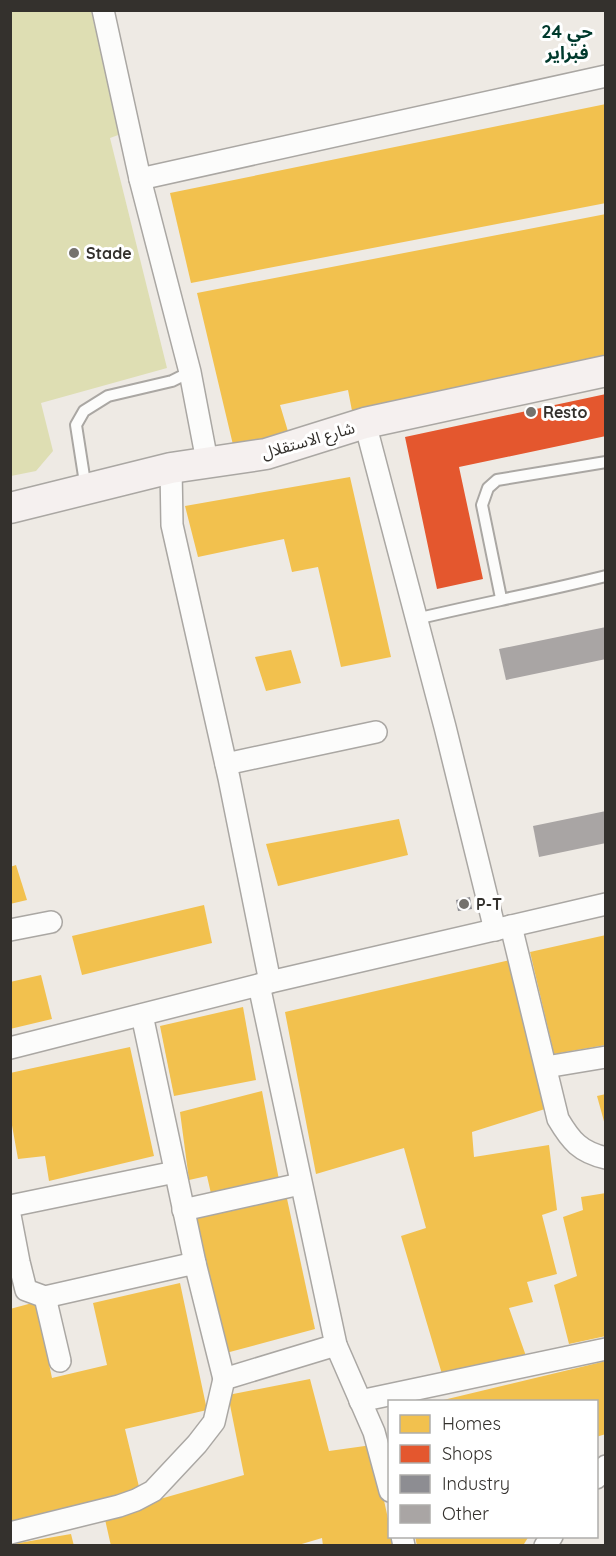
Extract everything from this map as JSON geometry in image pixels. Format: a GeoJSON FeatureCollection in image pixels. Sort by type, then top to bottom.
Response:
{"type":"FeatureCollection","features":[{"type":"Feature","properties":{"kind":"street"},"geometry":{"type":"LineString","coordinates":[[103,10],[140,179],[190,372],[207,461]]}},
{"type":"Feature","properties":{"kind":"street"},"geometry":{"type":"LineString","coordinates":[[140,179],[606,75]]}},
{"type":"Feature","properties":{"kind":"street","name":"شارع الاستقلال"},"geometry":{"type":"LineString","coordinates":[[10,508],[171,468],[266,454],[365,423],[606,371]]}},
{"type":"Feature","properties":{"kind":"street"},"geometry":{"type":"LineString","coordinates":[[365,423],[445,727],[546,1067],[558,1119],[570,1140],[590,1155],[606,1158]]}},
{"type":"Feature","properties":{"kind":"street"},"geometry":{"type":"LineString","coordinates":[[171,468],[172,525],[226,764],[300,1184],[336,1345],[374,1432],[388,1484]]}},
{"type":"Feature","properties":{"kind":"street"},"geometry":{"type":"LineString","coordinates":[[226,764],[376,732]]}},
{"type":"Feature","properties":{"kind":"street"},"geometry":{"type":"LineString","coordinates":[[10,1048],[265,984],[606,904]]}},
{"type":"Feature","properties":{"kind":"street"},"geometry":{"type":"LineString","coordinates":[[10,930],[51,922]]}},
{"type":"Feature","properties":{"kind":"street"},"geometry":{"type":"LineString","coordinates":[[10,1533],[119,1506],[153,1491],[197,1444],[214,1422],[224,1379],[183,1210],[142,1015]]}},
{"type":"Feature","properties":{"kind":"street"},"geometry":{"type":"LineString","coordinates":[[546,1067],[606,1057]]}},
{"type":"Feature","properties":{"kind":"street"},"geometry":{"type":"LineString","coordinates":[[10,1206],[175,1172]]}},
{"type":"Feature","properties":{"kind":"street"},"geometry":{"type":"LineString","coordinates":[[183,1210],[300,1184]]}},
{"type":"Feature","properties":{"kind":"street"},"geometry":{"type":"LineString","coordinates":[[10,1215],[15,1263],[26,1290],[45,1297],[195,1263]]}},
{"type":"Feature","properties":{"kind":"street"},"geometry":{"type":"LineString","coordinates":[[45,1297],[60,1361]]}},
{"type":"Feature","properties":{"kind":"street"},"geometry":{"type":"LineString","coordinates":[[224,1379],[336,1345]]}},
{"type":"Feature","properties":{"kind":"street"},"geometry":{"type":"LineString","coordinates":[[360,1401],[606,1349]]}},
{"type":"Feature","properties":{"kind":"lane"},"geometry":{"type":"LineString","coordinates":[[86,489],[76,425],[84,411],[108,396],[172,381],[190,372]]}},
{"type":"Feature","properties":{"kind":"lane"},"geometry":{"type":"LineString","coordinates":[[501,598],[482,505],[488,488],[497,480],[606,462]]}},
{"type":"Feature","properties":{"kind":"lane"},"geometry":{"type":"LineString","coordinates":[[416,619],[606,576]]}},
{"type":"Feature","properties":{"kind":"green space","name":"Stade"},"geometry":{"type":"Polygon","coordinates":[[[10,11],[91,11],[121,134],[110,138],[167,368],[41,403],[53,451],[36,471],[11,476],[10,11]]]}},
{"type":"Feature","properties":{"kind":"building: Homes"},"geometry":{"type":"Polygon","coordinates":[[[606,104],[606,203],[191,283],[170,193],[606,104]]]}},
{"type":"Feature","properties":{"kind":"building: Homes"},"geometry":{"type":"Polygon","coordinates":[[[606,214],[606,361],[353,416],[348,390],[280,405],[290,438],[234,449],[197,293],[606,214]]]}},
{"type":"Feature","properties":{"kind":"building: Homes"},"geometry":{"type":"Polygon","coordinates":[[[350,477],[391,657],[341,667],[318,567],[292,572],[284,539],[198,557],[185,506],[350,477]]]}},
{"type":"Feature","properties":{"kind":"building: Homes"},"geometry":{"type":"Polygon","coordinates":[[[291,650],[301,683],[266,691],[255,657],[291,650]]]}},
{"type":"Feature","properties":{"kind":"building: Homes"},"geometry":{"type":"Polygon","coordinates":[[[399,819],[408,855],[278,886],[266,844],[399,819]]]}},
{"type":"Feature","properties":{"kind":"building: Homes"},"geometry":{"type":"Polygon","coordinates":[[[16,865],[27,900],[10,904],[10,867],[16,865]]]}},
{"type":"Feature","properties":{"kind":"building: Homes"},"geometry":{"type":"Polygon","coordinates":[[[204,905],[212,943],[82,975],[72,936],[204,905]]]}},
{"type":"Feature","properties":{"kind":"building: Homes"},"geometry":{"type":"Polygon","coordinates":[[[606,935],[606,1045],[554,1054],[530,952],[606,935]]]}},
{"type":"Feature","properties":{"kind":"building: Homes"},"geometry":{"type":"Polygon","coordinates":[[[510,960],[545,1109],[472,1132],[474,1157],[549,1145],[557,1210],[542,1215],[557,1274],[527,1282],[533,1302],[509,1308],[526,1356],[442,1374],[401,1236],[426,1228],[404,1148],[316,1174],[285,1012],[510,960]]]}},
{"type":"Feature","properties":{"kind":"building: Homes"},"geometry":{"type":"Polygon","coordinates":[[[41,975],[52,1019],[10,1029],[10,982],[41,975]]]}},
{"type":"Feature","properties":{"kind":"building: Homes"},"geometry":{"type":"Polygon","coordinates":[[[243,1007],[256,1080],[174,1096],[160,1026],[243,1007]]]}},
{"type":"Feature","properties":{"kind":"building: Homes"},"geometry":{"type":"Polygon","coordinates":[[[130,1047],[154,1156],[49,1181],[45,1156],[18,1159],[10,1114],[10,1073],[130,1047]]]}},
{"type":"Feature","properties":{"kind":"building: Homes"},"geometry":{"type":"Polygon","coordinates":[[[262,1091],[280,1185],[212,1198],[207,1176],[189,1180],[180,1112],[262,1091]]]}},
{"type":"Feature","properties":{"kind":"building: Homes"},"geometry":{"type":"Polygon","coordinates":[[[606,1094],[606,1125],[605,1125],[597,1096],[606,1094]]]}},
{"type":"Feature","properties":{"kind":"building: Homes"},"geometry":{"type":"Polygon","coordinates":[[[606,1193],[606,1336],[569,1344],[554,1285],[577,1276],[563,1217],[583,1210],[581,1197],[606,1193]]]}},
{"type":"Feature","properties":{"kind":"building: Homes"},"geometry":{"type":"Polygon","coordinates":[[[286,1194],[315,1329],[226,1353],[191,1214],[286,1194]]]}},
{"type":"Feature","properties":{"kind":"building: Homes"},"geometry":{"type":"Polygon","coordinates":[[[180,1283],[207,1410],[125,1429],[141,1495],[10,1524],[10,1309],[36,1302],[52,1378],[107,1365],[93,1303],[180,1283]]]}},
{"type":"Feature","properties":{"kind":"building: Homes"},"geometry":{"type":"Polygon","coordinates":[[[606,1361],[606,1434],[598,1436],[598,1400],[443,1400],[606,1361]]]}},
{"type":"Feature","properties":{"kind":"building: Homes"},"geometry":{"type":"Polygon","coordinates":[[[310,1379],[329,1451],[372,1445],[388,1519],[388,1538],[391,1538],[393,1546],[323,1546],[322,1538],[295,1546],[111,1546],[104,1515],[244,1475],[228,1395],[310,1379]]]}},
{"type":"Feature","properties":{"kind":"building: Homes"},"geometry":{"type":"Polygon","coordinates":[[[71,1534],[74,1546],[13,1546],[13,1544],[71,1534]]]}},
{"type":"Feature","properties":{"kind":"building: Homes"},"geometry":{"type":"Polygon","coordinates":[[[415,1538],[528,1538],[524,1544],[515,1546],[417,1546],[415,1538]]]}},
{"type":"Feature","properties":{"kind":"building: Shops"},"geometry":{"type":"Polygon","coordinates":[[[606,394],[606,436],[459,467],[483,579],[437,589],[405,437],[606,394]]]}},
{"type":"Feature","properties":{"kind":"building: Industry","name":"P-T"},"geometry":{"type":"Polygon","coordinates":[[[470,897],[472,909],[458,911],[456,900],[470,897]]]}},
{"type":"Feature","properties":{"kind":"building: Other"},"geometry":{"type":"Polygon","coordinates":[[[606,627],[606,659],[506,680],[499,649],[606,627]]]}},
{"type":"Feature","properties":{"kind":"building: Other"},"geometry":{"type":"Polygon","coordinates":[[[606,811],[606,843],[539,857],[533,826],[606,811]]]}},
{"type":"Feature","properties":{"kind":"place","name":"Stade"},"geometry":{"type":"Point","coordinates":[74,253]}},
{"type":"Feature","properties":{"kind":"place","name":"Resto"},"geometry":{"type":"Point","coordinates":[531,412]}},
{"type":"Feature","properties":{"kind":"place","name":"P-T"},"geometry":{"type":"Point","coordinates":[464,904]}},
{"type":"Feature","properties":{"kind":"district","name":"حي 24 فبراير"},"geometry":{"type":"Point","coordinates":[567,42]}}]}
